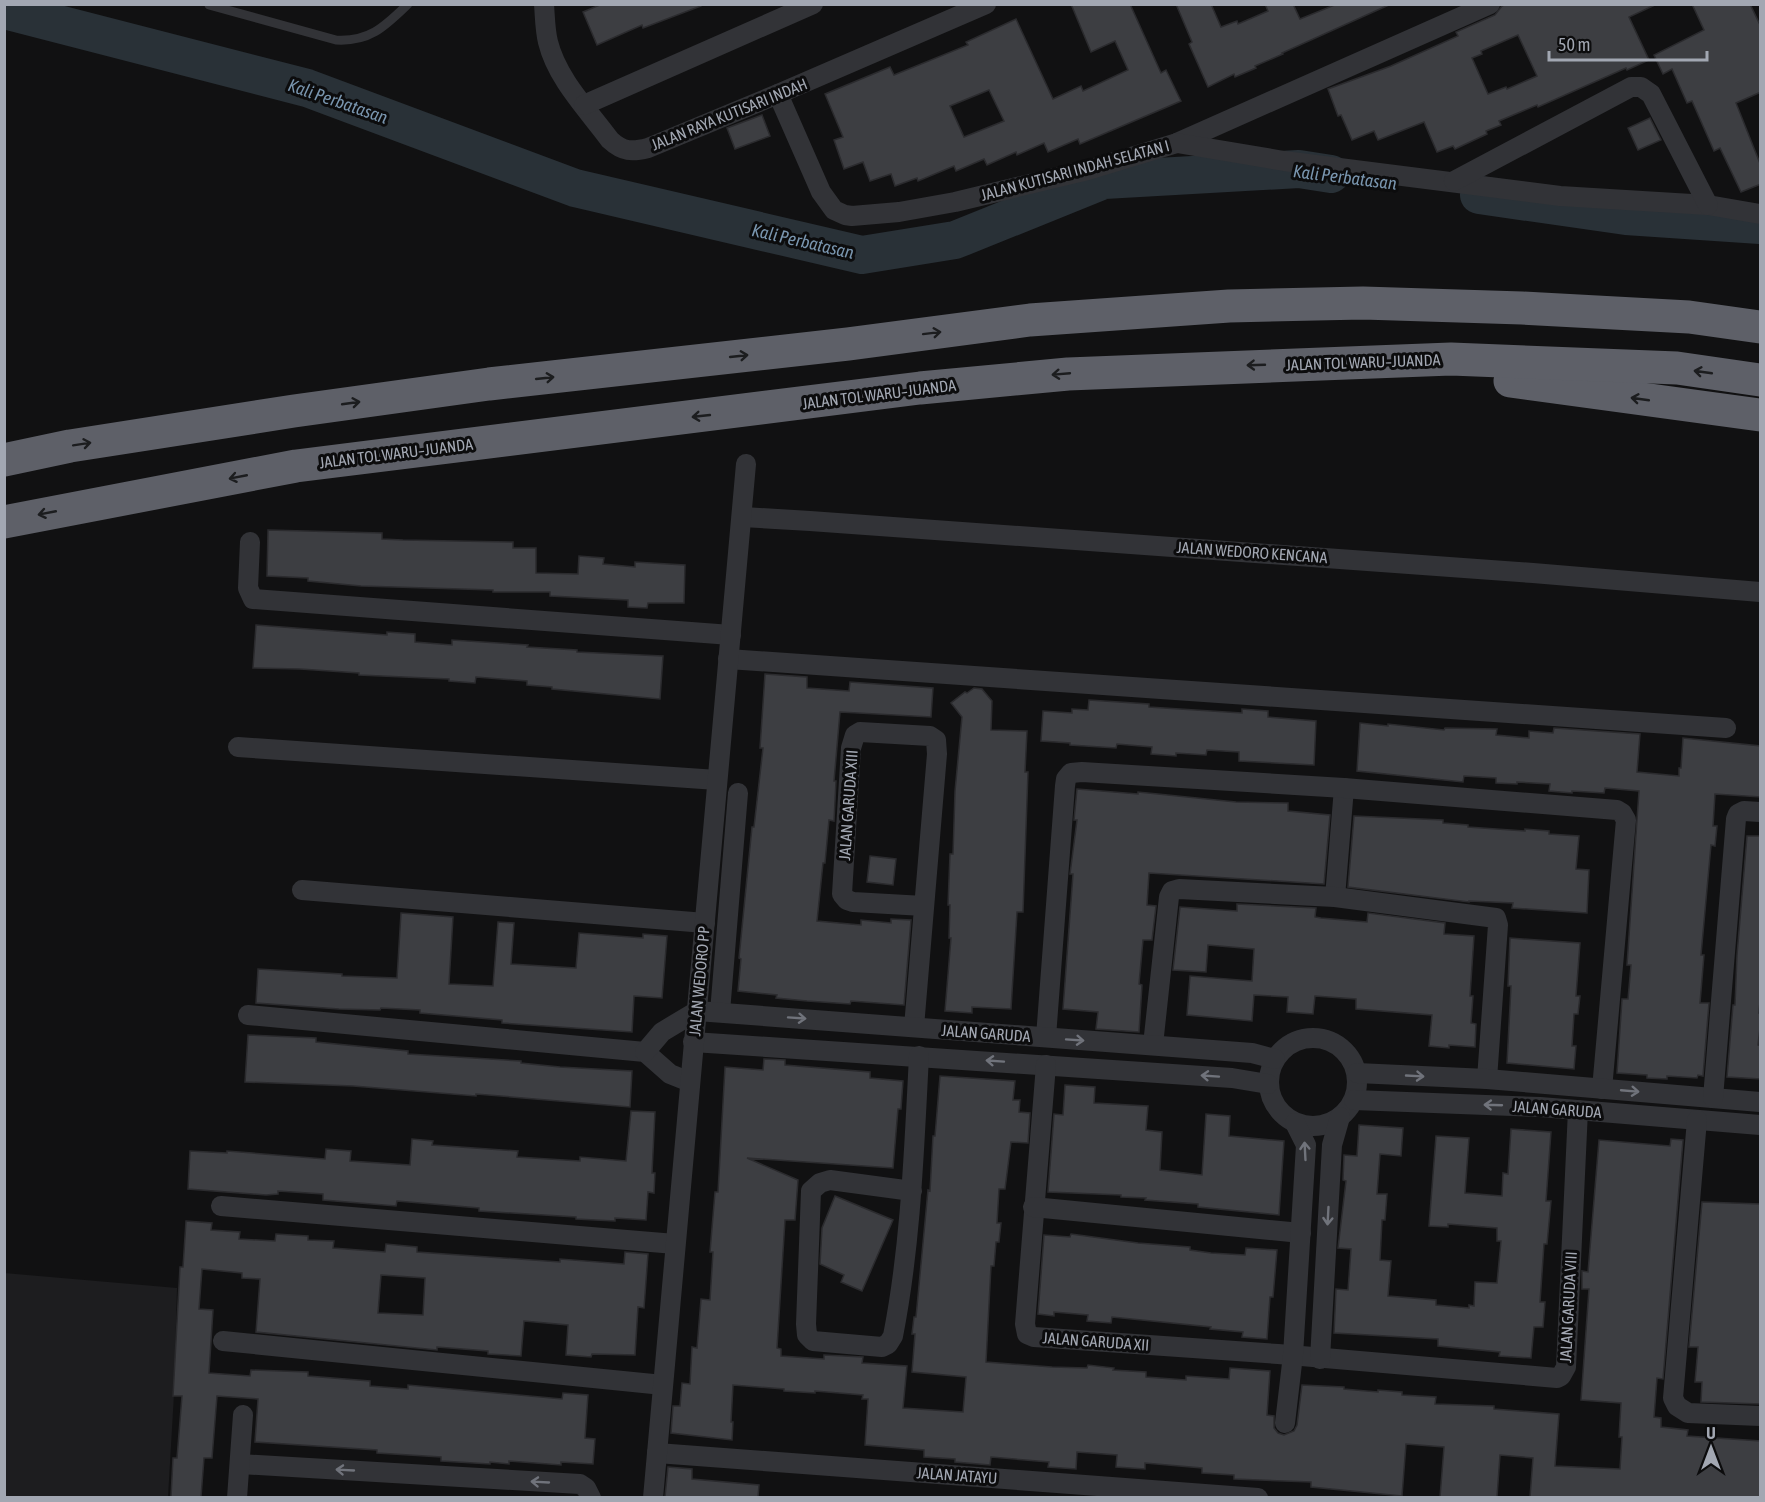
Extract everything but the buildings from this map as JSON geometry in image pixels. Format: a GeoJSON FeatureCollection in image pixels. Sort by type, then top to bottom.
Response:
{"type":"FeatureCollection","features":[{"type":"Feature","properties":{"kind":"highway"},"geometry":{"type":"LineString","coordinates":[[4,460],[70,446],[294,411],[489,384],[848,344],[1030,320],[1229,306],[1363,303],[1522,308],[1761,321]]}},
{"type":"Feature","properties":{"kind":"highway"},"geometry":{"type":"LineString","coordinates":[[1689,317],[1761,327]]}},
{"type":"Feature","properties":{"kind":"highway"},"geometry":{"type":"LineString","coordinates":[[1451,359],[1467,371],[1480,376],[1761,415]]}},
{"type":"Feature","properties":{"kind":"highway","name":"JALAN TOL WARU–JUANDA"},"geometry":{"type":"LineString","coordinates":[[4,522],[296,466],[920,388],[1068,374],[1451,359],[1677,368],[1761,380]]}},
{"type":"Feature","properties":{"kind":"street","name":"JALAN RAYA KUTISARI INDAH"},"geometry":{"type":"LineString","coordinates":[[544,4],[545,28],[552,54],[568,84],[610,140],[619,148],[635,151],[648,148],[778,94],[986,4]]}},
{"type":"Feature","properties":{"kind":"street"},"geometry":{"type":"LineString","coordinates":[[584,105],[813,4]]}},
{"type":"Feature","properties":{"kind":"street","name":"JALAN KUTISARI INDAH SELATAN I"},"geometry":{"type":"LineString","coordinates":[[778,94],[821,192],[834,210],[845,215],[899,212],[955,202],[1088,170],[1177,143],[1490,4]]}},
{"type":"Feature","properties":{"kind":"street"},"geometry":{"type":"LineString","coordinates":[[1454,181],[1630,87],[1641,87],[1651,94],[1708,205]]}},
{"type":"Feature","properties":{"kind":"street"},"geometry":{"type":"LineString","coordinates":[[1177,143],[1284,161],[1560,196],[1708,205],[1761,214]]}},
{"type":"Feature","properties":{"kind":"street","name":"JALAN WEDORO PP"},"geometry":{"type":"LineString","coordinates":[[653,1497],[728,659],[743,518],[746,464]]}},
{"type":"Feature","properties":{"kind":"street","name":"JALAN WEDORO KENCANA"},"geometry":{"type":"LineString","coordinates":[[743,518],[822,521],[1761,592]]}},
{"type":"Feature","properties":{"kind":"street"},"geometry":{"type":"LineString","coordinates":[[250,542],[248,588],[253,599],[731,635]]}},
{"type":"Feature","properties":{"kind":"street"},"geometry":{"type":"LineString","coordinates":[[728,659],[1726,728]]}},
{"type":"Feature","properties":{"kind":"street","name":"JALAN GARUDA XIII"},"geometry":{"type":"LineString","coordinates":[[914,1027],[937,754],[936,741],[930,736],[860,732],[855,735],[851,748],[843,897],[851,902],[924,906]]}},
{"type":"Feature","properties":{"kind":"street"},"geometry":{"type":"LineString","coordinates":[[238,747],[717,780]]}},
{"type":"Feature","properties":{"kind":"street"},"geometry":{"type":"LineString","coordinates":[[1046,1037],[1065,786],[1068,776],[1074,772],[1344,788],[1617,810],[1626,820],[1602,1089]]}},
{"type":"Feature","properties":{"kind":"street"},"geometry":{"type":"LineString","coordinates":[[1335,897],[1344,788]]}},
{"type":"Feature","properties":{"kind":"street"},"geometry":{"type":"LineString","coordinates":[[720,1012],[738,793]]}},
{"type":"Feature","properties":{"kind":"street"},"geometry":{"type":"LineString","coordinates":[[1713,1098],[1736,819],[1738,814],[1744,811],[1761,812]]}},
{"type":"Feature","properties":{"kind":"street"},"geometry":{"type":"LineString","coordinates":[[1153,1045],[1168,897],[1172,891],[1179,889],[1335,897],[1496,918],[1498,925],[1488,1079]]}},
{"type":"Feature","properties":{"kind":"street"},"geometry":{"type":"LineString","coordinates":[[302,890],[705,922]]}},
{"type":"Feature","properties":{"kind":"street"},"geometry":{"type":"LineString","coordinates":[[645,1052],[662,1032],[697,1011]]}},
{"type":"Feature","properties":{"kind":"street","name":"JALAN GARUDA"},"geometry":{"type":"LineString","coordinates":[[697,1011],[1252,1053],[1275,1059]]}},
{"type":"Feature","properties":{"kind":"street"},"geometry":{"type":"LineString","coordinates":[[248,1015],[645,1052],[670,1074],[690,1082]]}},
{"type":"Feature","properties":{"kind":"street"},"geometry":{"type":"LineString","coordinates":[[763,1046],[766,1016]]}},
{"type":"Feature","properties":{"kind":"street"},"geometry":{"type":"LineString","coordinates":[[962,1059],[966,1031]]}},
{"type":"Feature","properties":{"kind":"street"},"geometry":{"type":"LineString","coordinates":[[1320,1359],[1332,1145],[1340,1117],[1354,1100],[1357,1073],[1351,1060],[1341,1048],[1328,1041],[1313,1038],[1298,1041],[1285,1048],[1271,1067],[1268,1084],[1272,1100],[1281,1114],[1295,1123],[1318,1126],[1340,1117]]}},
{"type":"Feature","properties":{"kind":"street","name":"JALAN GARUDA"},"geometry":{"type":"LineString","coordinates":[[693,1042],[1232,1078],[1268,1084]]}},
{"type":"Feature","properties":{"kind":"street"},"geometry":{"type":"LineString","coordinates":[[1100,1069],[1102,1042]]}},
{"type":"Feature","properties":{"kind":"street"},"geometry":{"type":"LineString","coordinates":[[912,1191],[830,1180],[819,1183],[811,1191],[806,1324],[807,1335],[813,1341],[882,1347],[888,1344],[893,1336],[903,1283],[912,1191],[919,1056]]}},
{"type":"Feature","properties":{"kind":"street","name":"JALAN GARUDA XII"},"geometry":{"type":"LineString","coordinates":[[1046,1065],[1025,1324],[1025,1331],[1028,1335],[1293,1355]]}},
{"type":"Feature","properties":{"kind":"street","name":"JALAN GARUDA"},"geometry":{"type":"LineString","coordinates":[[1357,1073],[1488,1079],[1761,1101]]}},
{"type":"Feature","properties":{"kind":"street"},"geometry":{"type":"LineString","coordinates":[[1540,1107],[1542,1084]]}},
{"type":"Feature","properties":{"kind":"street"},"geometry":{"type":"LineString","coordinates":[[1660,1117],[1663,1094]]}},
{"type":"Feature","properties":{"kind":"street","name":"JALAN GARUDA"},"geometry":{"type":"LineString","coordinates":[[1354,1100],[1540,1107],[1761,1125]]}},
{"type":"Feature","properties":{"kind":"street","name":"JALAN GARUDA VIII"},"geometry":{"type":"LineString","coordinates":[[1293,1355],[1557,1378],[1564,1374],[1578,1110]]}},
{"type":"Feature","properties":{"kind":"street"},"geometry":{"type":"LineString","coordinates":[[1697,1120],[1673,1398],[1677,1406],[1688,1413],[1761,1416]]}},
{"type":"Feature","properties":{"kind":"street"},"geometry":{"type":"LineString","coordinates":[[1285,1423],[1293,1355],[1306,1144],[1295,1123]]}},
{"type":"Feature","properties":{"kind":"street"},"geometry":{"type":"LineString","coordinates":[[1304,1189],[1329,1190]]}},
{"type":"Feature","properties":{"kind":"street"},"geometry":{"type":"LineString","coordinates":[[221,1206],[675,1244]]}},
{"type":"Feature","properties":{"kind":"street"},"geometry":{"type":"LineString","coordinates":[[1033,1207],[1300,1233]]}},
{"type":"Feature","properties":{"kind":"street"},"geometry":{"type":"LineString","coordinates":[[1297,1281],[1324,1283]]}},
{"type":"Feature","properties":{"kind":"street"},"geometry":{"type":"LineString","coordinates":[[223,1341],[663,1384]]}},
{"type":"Feature","properties":{"kind":"street"},"geometry":{"type":"LineString","coordinates":[[237,1497],[243,1415]]}},
{"type":"Feature","properties":{"kind":"street","name":"JALAN JATAYU"},"geometry":{"type":"LineString","coordinates":[[657,1453],[1258,1497]]}},
{"type":"Feature","properties":{"kind":"street"},"geometry":{"type":"LineString","coordinates":[[240,1464],[580,1484],[586,1488],[591,1497]]}},
{"type":"Feature","properties":{"kind":"lane"},"geometry":{"type":"LineString","coordinates":[[209,5],[347,40],[381,29],[394,20],[408,4]]}},
{"type":"Feature","properties":{"kind":"shaded area"},"geometry":{"type":"Polygon","coordinates":[[[4,1273],[177,1288],[168,1497],[5,1497],[4,1273]]]}},
{"type":"Feature","properties":{"kind":"waterway","name":"Kali Perbatasan"},"geometry":{"type":"LineString","coordinates":[[4,10],[307,88],[575,188],[862,255],[955,240],[1104,180],[1299,169],[1331,174]]}},
{"type":"Feature","properties":{"kind":"waterway","name":"Kali Perbatasan"},"geometry":{"type":"LineString","coordinates":[[1479,195],[1626,216],[1760,225]]}}]}
